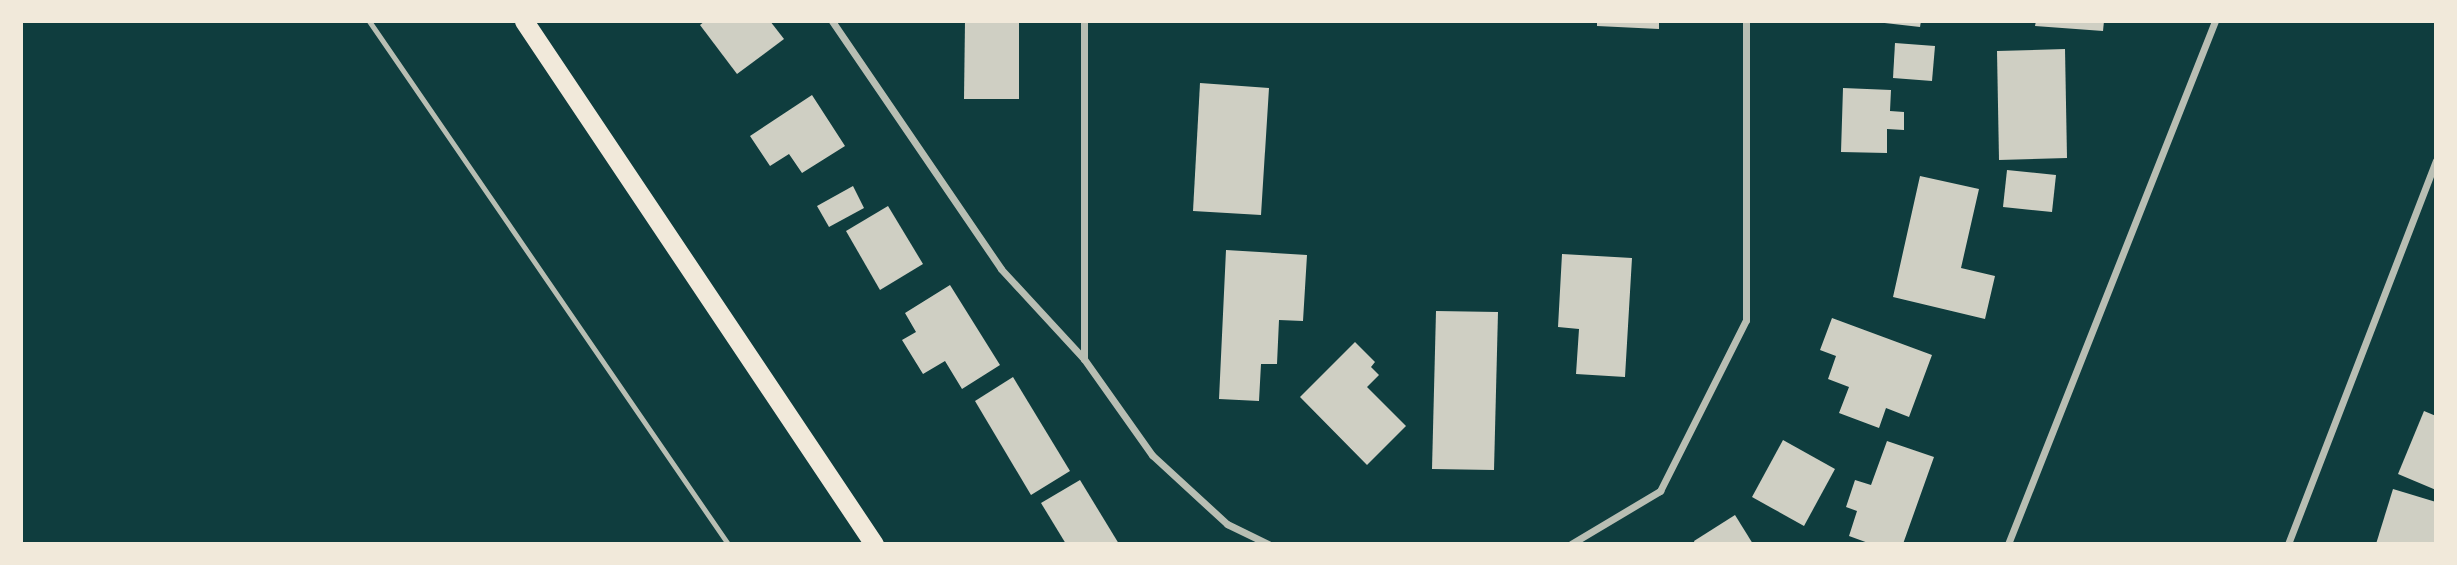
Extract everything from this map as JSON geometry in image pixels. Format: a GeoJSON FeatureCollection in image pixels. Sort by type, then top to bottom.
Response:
{"type":"FeatureCollection","features":[{"type":"Feature","properties":{"kind":"highway"},"geometry":{"type":"LineString","coordinates":[[524,21],[874,544]]}},
{"type":"Feature","properties":{"kind":"street"},"geometry":{"type":"LineString","coordinates":[[832,21],[1001,270],[1084,359],[1152,455],[1227,524],[1268,544]]}},
{"type":"Feature","properties":{"kind":"street"},"geometry":{"type":"LineString","coordinates":[[1084,21],[1084,359]]}},
{"type":"Feature","properties":{"kind":"street"},"geometry":{"type":"LineString","coordinates":[[1571,544],[1660,491],[1746,320],[1746,21]]}},
{"type":"Feature","properties":{"kind":"street"},"geometry":{"type":"LineString","coordinates":[[2008,544],[2215,21]]}},
{"type":"Feature","properties":{"kind":"street"},"geometry":{"type":"LineString","coordinates":[[2288,544],[2436,161]]}},
{"type":"Feature","properties":{"kind":"lane"},"geometry":{"type":"LineString","coordinates":[[369,21],[728,544]]}},
{"type":"Feature","properties":{"kind":"building"},"geometry":{"type":"Polygon","coordinates":[[[705,21],[770,21],[784,39],[737,74],[700,25],[705,21]]]}},
{"type":"Feature","properties":{"kind":"building"},"geometry":{"type":"Polygon","coordinates":[[[965,21],[1019,21],[1019,99],[964,99],[965,21]]]}},
{"type":"Feature","properties":{"kind":"building"},"geometry":{"type":"Polygon","coordinates":[[[1597,21],[1659,21],[1659,29],[1597,26],[1597,21]]]}},
{"type":"Feature","properties":{"kind":"building"},"geometry":{"type":"Polygon","coordinates":[[[1867,21],[1921,21],[1920,27],[1867,21]]]}},
{"type":"Feature","properties":{"kind":"building"},"geometry":{"type":"Polygon","coordinates":[[[2036,21],[2104,21],[2103,31],[2035,26],[2036,21]]]}},
{"type":"Feature","properties":{"kind":"building"},"geometry":{"type":"Polygon","coordinates":[[[1895,43],[1935,46],[1932,81],[1893,78],[1895,43]]]}},
{"type":"Feature","properties":{"kind":"building"},"geometry":{"type":"Polygon","coordinates":[[[2065,49],[2067,158],[1999,160],[1997,51],[2065,49]]]}},
{"type":"Feature","properties":{"kind":"building"},"geometry":{"type":"Polygon","coordinates":[[[1200,83],[1269,88],[1261,215],[1193,211],[1200,83]]]}},
{"type":"Feature","properties":{"kind":"building"},"geometry":{"type":"Polygon","coordinates":[[[1843,88],[1891,90],[1890,111],[1904,112],[1904,130],[1887,129],[1887,153],[1841,152],[1843,88]]]}},
{"type":"Feature","properties":{"kind":"building"},"geometry":{"type":"Polygon","coordinates":[[[812,95],[845,146],[802,173],[789,154],[770,166],[750,136],[812,95]]]}},
{"type":"Feature","properties":{"kind":"building"},"geometry":{"type":"Polygon","coordinates":[[[2007,170],[2056,175],[2052,212],[2003,207],[2007,170]]]}},
{"type":"Feature","properties":{"kind":"building"},"geometry":{"type":"Polygon","coordinates":[[[1920,176],[1979,189],[1961,268],[1995,276],[1985,319],[1893,297],[1920,176]]]}},
{"type":"Feature","properties":{"kind":"building"},"geometry":{"type":"Polygon","coordinates":[[[853,186],[864,208],[829,227],[817,206],[853,186]]]}},
{"type":"Feature","properties":{"kind":"building"},"geometry":{"type":"Polygon","coordinates":[[[888,206],[923,264],[880,290],[846,231],[888,206]]]}},
{"type":"Feature","properties":{"kind":"building"},"geometry":{"type":"Polygon","coordinates":[[[1226,250],[1307,255],[1303,321],[1279,320],[1277,364],[1261,364],[1259,401],[1219,399],[1226,250]]]}},
{"type":"Feature","properties":{"kind":"building"},"geometry":{"type":"Polygon","coordinates":[[[1562,254],[1632,258],[1625,377],[1576,374],[1579,329],[1558,327],[1562,254]]]}},
{"type":"Feature","properties":{"kind":"building"},"geometry":{"type":"Polygon","coordinates":[[[950,285],[1000,365],[962,389],[945,361],[923,374],[902,340],[916,332],[905,313],[950,285]]]}},
{"type":"Feature","properties":{"kind":"building"},"geometry":{"type":"Polygon","coordinates":[[[1436,311],[1498,312],[1494,470],[1432,469],[1436,311]]]}},
{"type":"Feature","properties":{"kind":"building"},"geometry":{"type":"Polygon","coordinates":[[[1832,318],[1932,355],[1909,417],[1886,408],[1879,428],[1839,413],[1849,387],[1828,379],[1836,356],[1820,350],[1832,318]]]}},
{"type":"Feature","properties":{"kind":"building"},"geometry":{"type":"Polygon","coordinates":[[[1355,342],[1375,362],[1371,367],[1379,375],[1367,387],[1406,426],[1367,465],[1300,397],[1355,342]]]}},
{"type":"Feature","properties":{"kind":"building"},"geometry":{"type":"Polygon","coordinates":[[[1013,377],[1070,471],[1031,495],[975,401],[1013,377]]]}},
{"type":"Feature","properties":{"kind":"building"},"geometry":{"type":"Polygon","coordinates":[[[2424,411],[2436,416],[2436,490],[2398,474],[2424,411]]]}},
{"type":"Feature","properties":{"kind":"building"},"geometry":{"type":"Polygon","coordinates":[[[1783,440],[1835,469],[1804,526],[1752,497],[1783,440]]]}},
{"type":"Feature","properties":{"kind":"building"},"geometry":{"type":"Polygon","coordinates":[[[1887,441],[1934,457],[1903,544],[1871,544],[1849,536],[1857,511],[1846,507],[1855,480],[1871,485],[1887,441]]]}},
{"type":"Feature","properties":{"kind":"building"},"geometry":{"type":"Polygon","coordinates":[[[1080,480],[1119,544],[1066,544],[1041,503],[1080,480]]]}},
{"type":"Feature","properties":{"kind":"building"},"geometry":{"type":"Polygon","coordinates":[[[2393,489],[2436,502],[2436,544],[2376,544],[2393,489]]]}},
{"type":"Feature","properties":{"kind":"building"},"geometry":{"type":"Polygon","coordinates":[[[1735,515],[1753,544],[1695,544],[1694,541],[1735,515]]]}}]}
